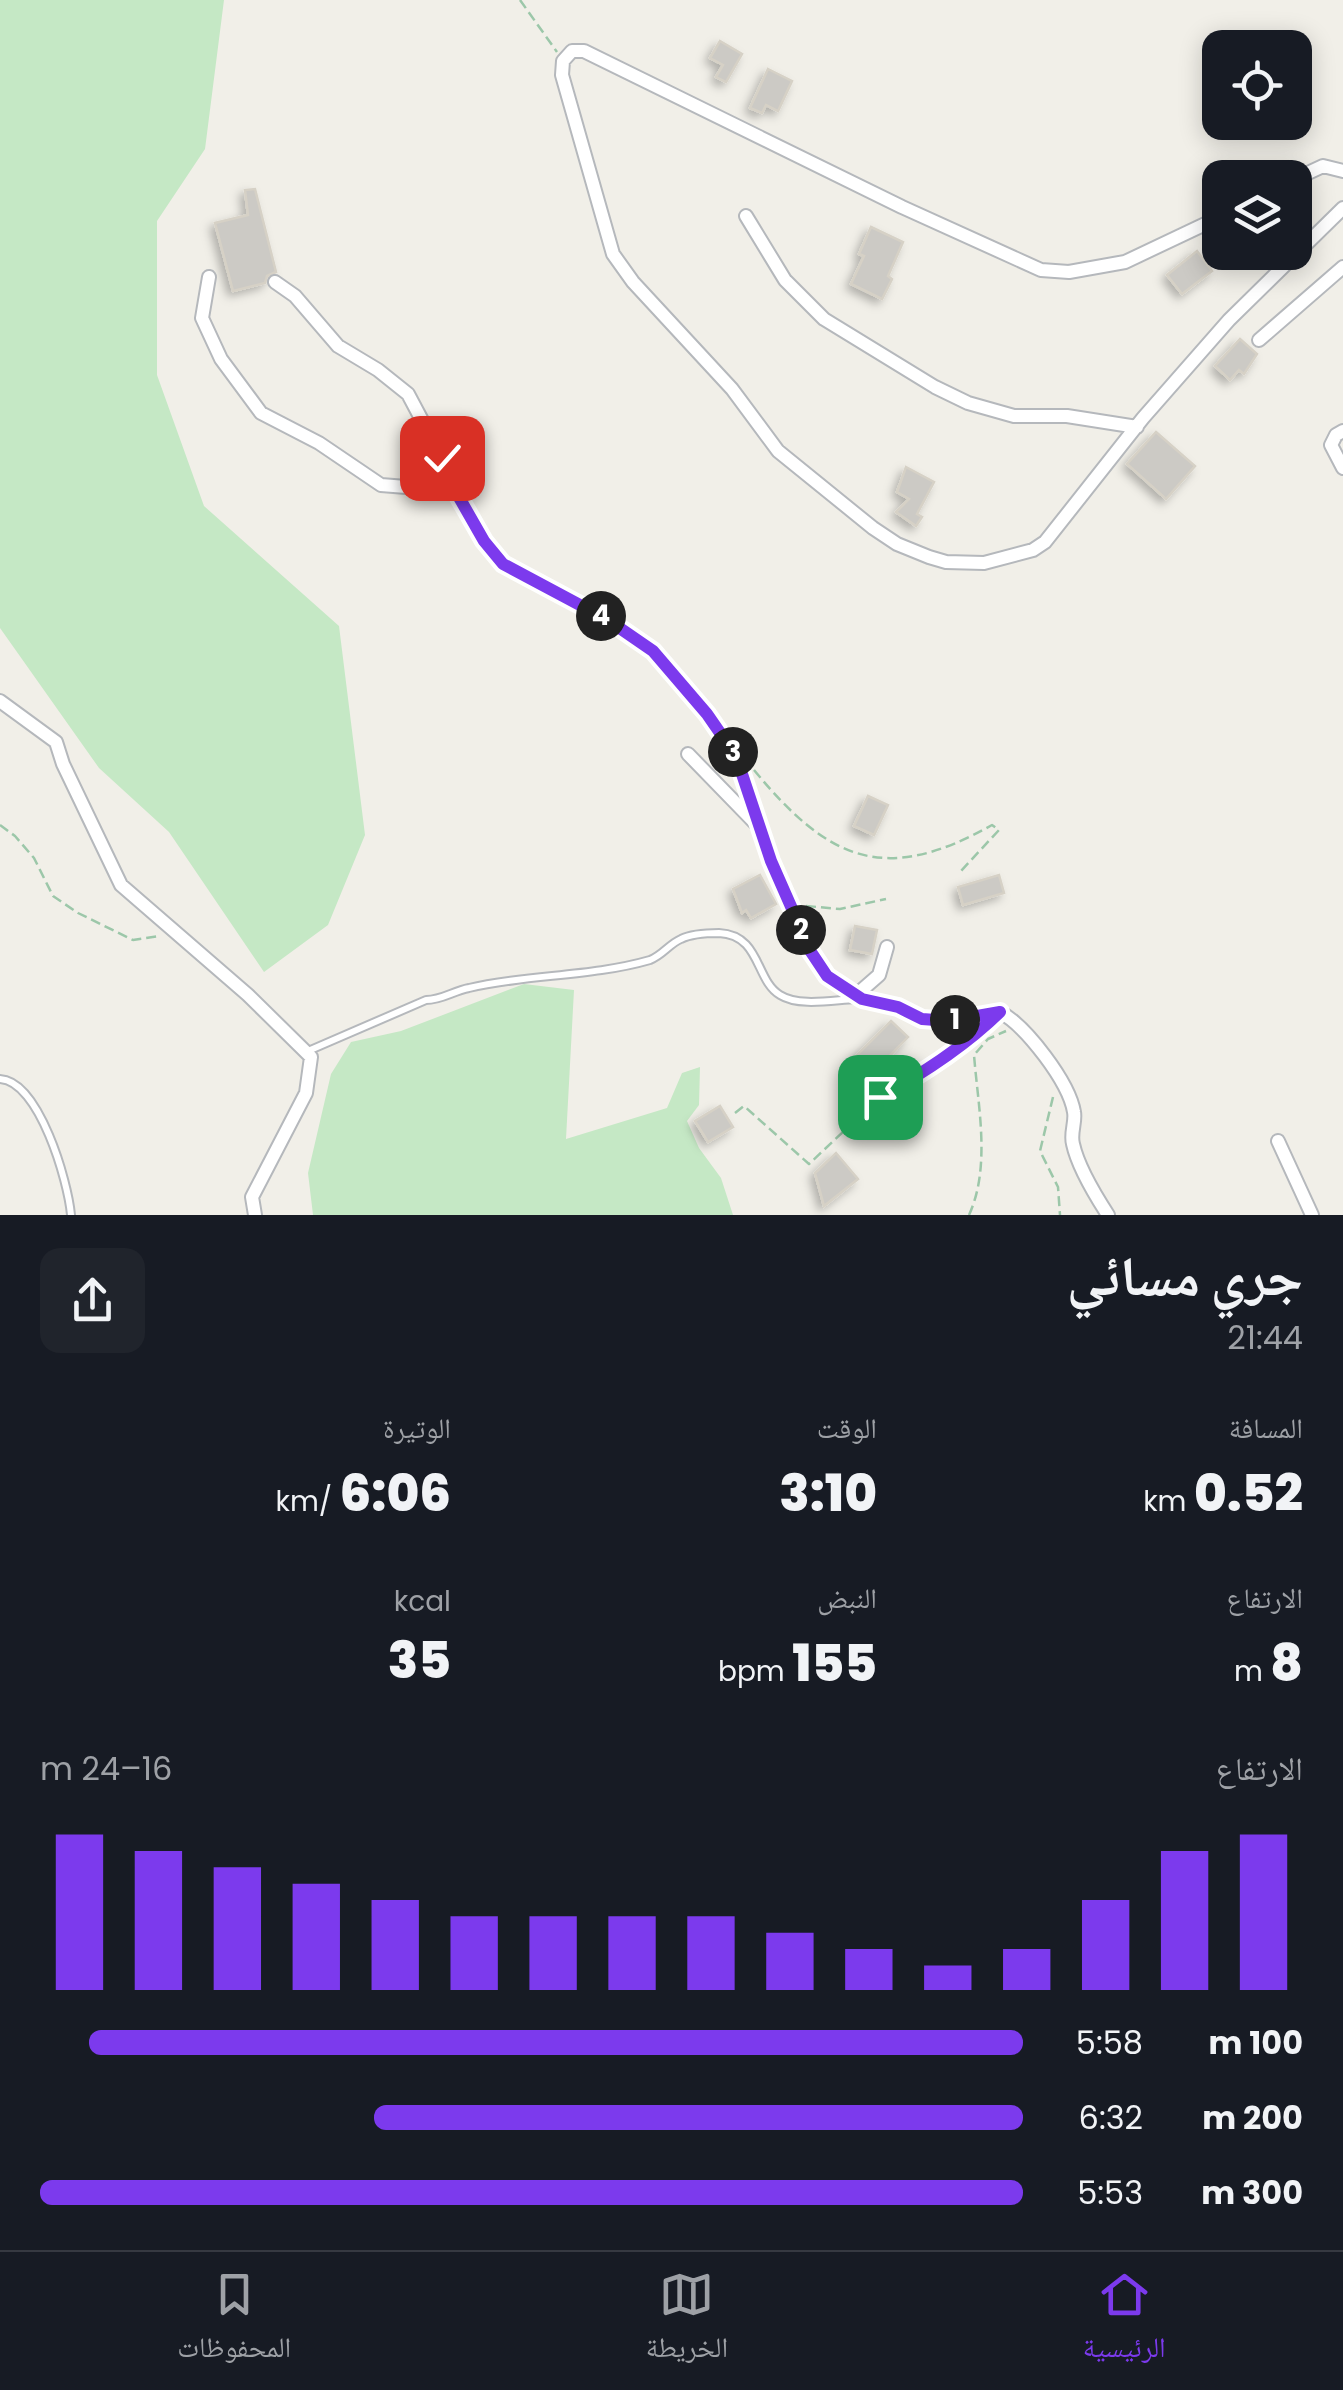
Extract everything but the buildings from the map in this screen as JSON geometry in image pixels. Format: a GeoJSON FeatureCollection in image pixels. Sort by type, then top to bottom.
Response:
{"type":"FeatureCollection","features":[{"type":"Feature","properties":{"kind":"street"},"geometry":{"type":"LineString","coordinates":[[1202,225],[1124,262],[1068,272],[1042,270],[902,207],[584,51],[572,50],[563,62],[562,75],[605,231],[618,263],[732,389],[778,451],[897,544],[929,557],[959,563],[998,561],[1033,550],[1057,531],[1136,426],[1229,320],[1343,208]]}},
{"type":"Feature","properties":{"kind":"street"},"geometry":{"type":"LineString","coordinates":[[1312,171],[1322,166],[1343,170]]}},
{"type":"Feature","properties":{"kind":"street"},"geometry":{"type":"LineString","coordinates":[[746,216],[785,280],[824,319],[935,387],[968,403],[1014,416],[1066,416],[1136,426]]}},
{"type":"Feature","properties":{"kind":"street"},"geometry":{"type":"LineString","coordinates":[[1259,340],[1343,268]]}},
{"type":"Feature","properties":{"kind":"street"},"geometry":{"type":"LineString","coordinates":[[208,277],[202,318],[222,359],[261,413],[319,443],[381,485],[456,492]]}},
{"type":"Feature","properties":{"kind":"street"},"geometry":{"type":"LineString","coordinates":[[275,282],[295,296],[338,346],[408,394],[456,492],[484,541],[503,564],[608,620],[653,651],[696,700],[736,756],[790,904],[822,969],[858,997],[940,1022],[1000,1012],[1020,1026],[1058,1076],[1075,1115],[1075,1150],[1108,1215]]}},
{"type":"Feature","properties":{"kind":"street"},"geometry":{"type":"LineString","coordinates":[[1343,430],[1331,446],[1343,468]]}},
{"type":"Feature","properties":{"kind":"street"},"geometry":{"type":"LineString","coordinates":[[0,701],[56,742],[121,886],[308,1051],[312,1072],[306,1093],[252,1197],[255,1215]]}},
{"type":"Feature","properties":{"kind":"street"},"geometry":{"type":"LineString","coordinates":[[688,754],[761,829]]}},
{"type":"Feature","properties":{"kind":"street"},"geometry":{"type":"LineString","coordinates":[[858,997],[879,975],[886,946]]}},
{"type":"Feature","properties":{"kind":"street"},"geometry":{"type":"LineString","coordinates":[[1278,1141],[1312,1215]]}},
{"type":"Feature","properties":{"kind":"lane"},"geometry":{"type":"LineString","coordinates":[[308,1051],[426,1000],[440,1000],[470,988],[634,964],[664,954],[680,939],[701,934],[727,934],[745,944],[758,958],[772,988],[784,997],[858,997]]}},
{"type":"Feature","properties":{"kind":"lane"},"geometry":{"type":"LineString","coordinates":[[0,1078],[14,1081],[28,1096],[59,1154],[70,1215]]}},
{"type":"Feature","properties":{"kind":"path"},"geometry":{"type":"LineString","coordinates":[[520,0],[563,62]]}},
{"type":"Feature","properties":{"kind":"path"},"geometry":{"type":"LineString","coordinates":[[736,756],[755,771],[786,810],[838,847],[856,855],[912,856],[970,839],[992,826],[999,830],[960,872]]}},
{"type":"Feature","properties":{"kind":"path"},"geometry":{"type":"LineString","coordinates":[[0,825],[34,858],[54,896],[78,913],[133,940],[175,931]]}},
{"type":"Feature","properties":{"kind":"path"},"geometry":{"type":"LineString","coordinates":[[790,904],[840,909],[886,899]]}},
{"type":"Feature","properties":{"kind":"path"},"geometry":{"type":"LineString","coordinates":[[735,1113],[744,1106],[809,1164],[880,1097],[973,1038],[1000,1012]]}},
{"type":"Feature","properties":{"kind":"path"},"geometry":{"type":"LineString","coordinates":[[969,1215],[979,1193],[980,1134],[974,1055],[988,1039],[1020,1026]]}},
{"type":"Feature","properties":{"kind":"path"},"geometry":{"type":"LineString","coordinates":[[1058,1076],[1040,1150],[1058,1187],[1060,1215]]}},
{"type":"Feature","properties":{"kind":"green space"},"geometry":{"type":"Polygon","coordinates":[[[0,0],[224,0],[205,149],[157,221],[157,375],[204,506],[339,626],[365,835],[328,925],[264,972],[169,832],[99,768],[0,628],[0,0]]]}},
{"type":"Feature","properties":{"kind":"green space"},"geometry":{"type":"Polygon","coordinates":[[[524,984],[574,990],[566,1139],[667,1108],[682,1073],[700,1067],[699,1105],[687,1121],[699,1148],[721,1178],[733,1215],[313,1215],[308,1173],[331,1074],[351,1042],[401,1031],[524,984]]]}},
{"type":"Feature","properties":{"kind":"route"},"geometry":{"type":"LineString","coordinates":[[442,458],[484,541],[503,564],[608,620],[653,651],[707,714],[742,769],[771,861],[811,952],[827,976],[862,999],[898,1007],[922,1019],[940,1022],[1000,1012],[973,1038],[880,1097]]}}]}
